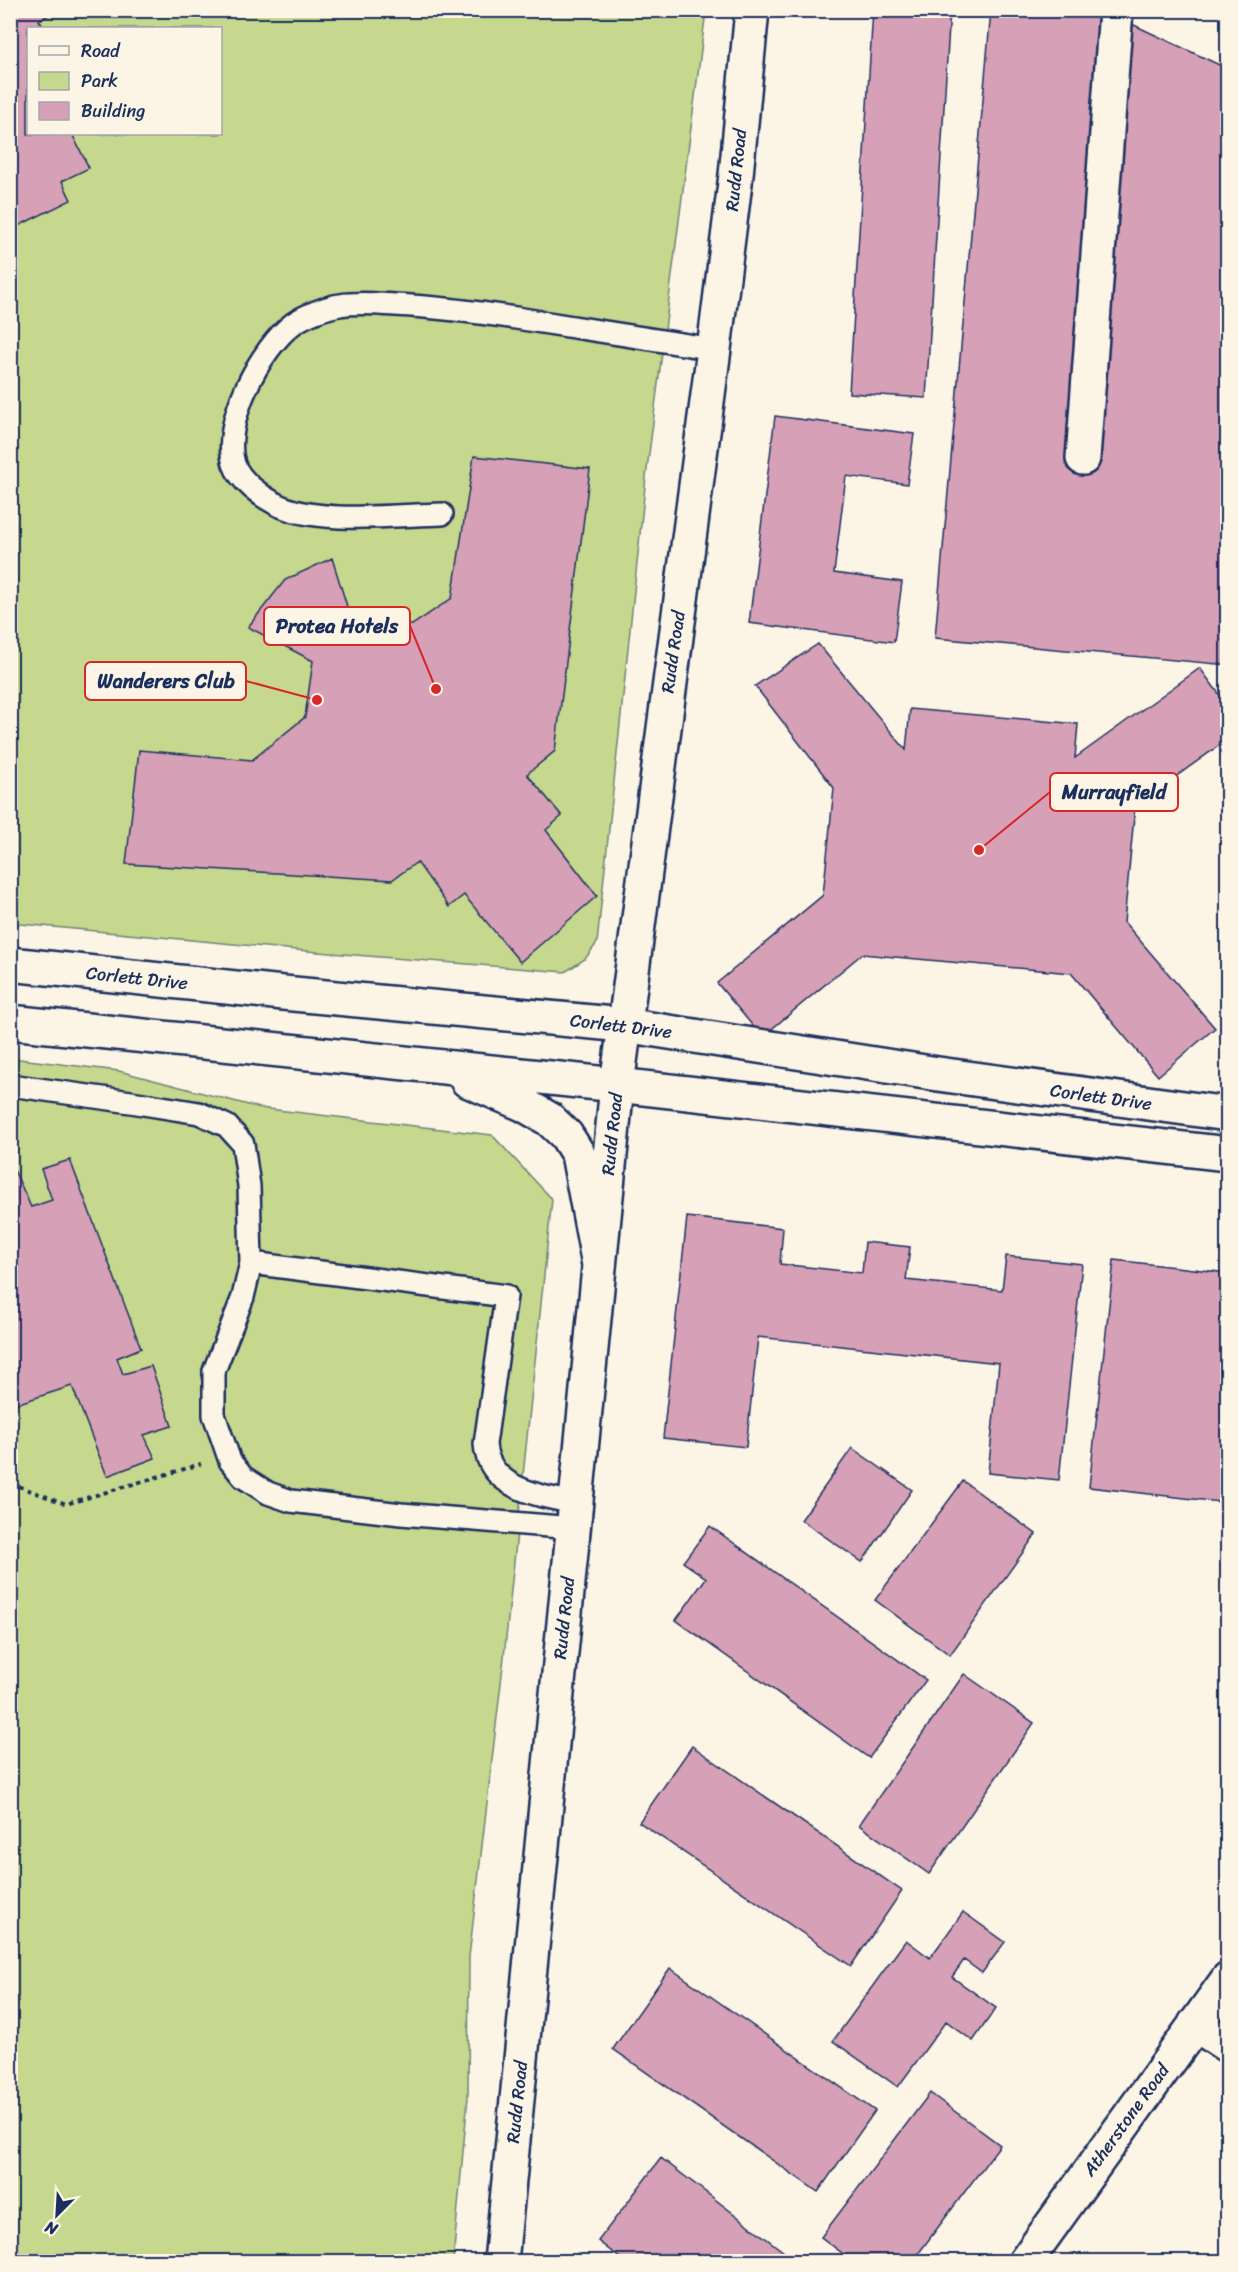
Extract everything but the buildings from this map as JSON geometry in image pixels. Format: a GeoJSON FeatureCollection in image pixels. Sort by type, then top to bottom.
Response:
{"type":"FeatureCollection","features":[{"type":"Feature","properties":{"kind":"street","name":"Rudd Road"},"geometry":{"type":"LineString","coordinates":[[501,2262],[624,1025],[736,175],[752,10]]}},
{"type":"Feature","properties":{"kind":"street"},"geometry":{"type":"LineString","coordinates":[[1083,458],[1116,10]]}},
{"type":"Feature","properties":{"kind":"street","name":"Corlett Drive"},"geometry":{"type":"LineString","coordinates":[[10,964],[283,993],[624,1025],[938,1074],[1227,1114]]}},
{"type":"Feature","properties":{"kind":"street"},"geometry":{"type":"LineString","coordinates":[[10,1022],[618,1085],[1227,1154]]}},
{"type":"Feature","properties":{"kind":"street"},"geometry":{"type":"LineString","coordinates":[[410,1064],[476,1083],[523,1104],[549,1119],[566,1135],[578,1154],[599,1265]]}},
{"type":"Feature","properties":{"kind":"street","name":"Atherstone Road"},"geometry":{"type":"LineString","coordinates":[[1025,2262],[1227,1979]]}},
{"type":"Feature","properties":{"kind":"street"},"geometry":{"type":"LineString","coordinates":[[1195,2024],[1227,2046]]}},
{"type":"Feature","properties":{"kind":"lane"},"geometry":{"type":"LineString","coordinates":[[442,514],[317,517],[279,505],[260,494],[240,473],[235,465],[231,444],[236,417],[261,362],[293,323],[311,314],[339,305],[429,307],[471,311],[714,349]]}},
{"type":"Feature","properties":{"kind":"lane"},"geometry":{"type":"LineString","coordinates":[[10,1085],[199,1113],[227,1126],[243,1144],[249,1186],[251,1263],[243,1296],[214,1371],[214,1414],[228,1456],[243,1478],[268,1493],[291,1501],[401,1514],[574,1515]]}},
{"type":"Feature","properties":{"kind":"lane"},"geometry":{"type":"LineString","coordinates":[[251,1263],[506,1296],[485,1444],[486,1456],[494,1470],[516,1488],[574,1515]]}},
{"type":"Feature","properties":{"kind":"path"},"geometry":{"type":"LineString","coordinates":[[10,1483],[66,1504],[228,1456]]}},
{"type":"Feature","properties":{"kind":"green space"},"geometry":{"type":"Polygon","coordinates":[[[11,11],[706,11],[646,477],[597,943],[585,959],[565,972],[318,952],[11,923],[11,11]]]}},
{"type":"Feature","properties":{"kind":"green space"},"geometry":{"type":"Polygon","coordinates":[[[11,1058],[119,1071],[260,1108],[492,1135],[552,1199],[504,1657],[469,1957],[468,2097],[453,2261],[11,2262],[11,1058]]]}},
{"type":"Feature","properties":{"kind":"place","name":"Protea Hotels"},"geometry":{"type":"Point","coordinates":[436,689]}},
{"type":"Feature","properties":{"kind":"place","name":"Wanderers Club"},"geometry":{"type":"Point","coordinates":[317,700]}},
{"type":"Feature","properties":{"kind":"place","name":"Murrayfield"},"geometry":{"type":"Point","coordinates":[979,850]}}]}
